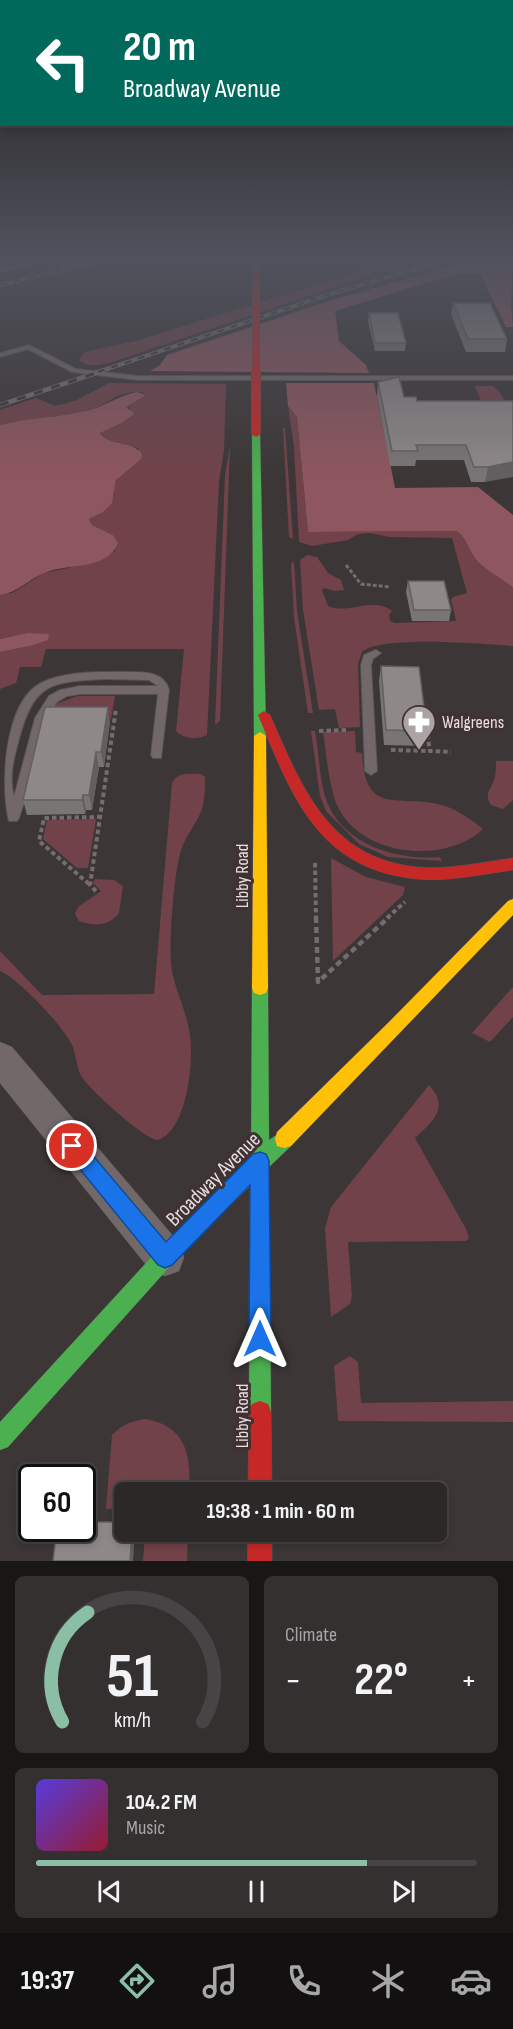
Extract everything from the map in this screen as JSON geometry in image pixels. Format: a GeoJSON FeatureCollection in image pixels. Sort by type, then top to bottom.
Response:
{"type":"FeatureCollection","features":[{"type":"Feature","properties":{"kind":"main road","name":"Libby Road"},"geometry":{"type":"LineString","coordinates":[[256,332],[260,1482]]}},
{"type":"Feature","properties":{"kind":"main road"},"geometry":{"type":"LineString","coordinates":[[258,703],[315,821],[331,839],[351,854],[387,870],[415,873],[513,864]]}},
{"type":"Feature","properties":{"kind":"main road","name":"Broadway Avenue"},"geometry":{"type":"LineString","coordinates":[[0,1439],[165,1257],[395,1028],[513,905]]}},
{"type":"Feature","properties":{"kind":"main road"},"geometry":{"type":"LineString","coordinates":[[260,1542],[261,1561]]}},
{"type":"Feature","properties":{"kind":"street"},"geometry":{"type":"LineString","coordinates":[[0,1058],[165,1257]]}},
{"type":"Feature","properties":{"kind":"lane"},"geometry":{"type":"LineString","coordinates":[[0,355],[29,347],[74,371],[190,379],[513,378]]}},
{"type":"Feature","properties":{"kind":"lane"},"geometry":{"type":"LineString","coordinates":[[371,771],[366,665],[368,657],[376,653]]}},
{"type":"Feature","properties":{"kind":"lane"},"geometry":{"type":"LineString","coordinates":[[157,755],[164,690],[160,681],[150,677],[82,676],[57,681],[37,691],[23,708],[5,777],[13,818],[41,718],[48,703],[71,691],[164,690]]}},
{"type":"Feature","properties":{"kind":"path"},"geometry":{"type":"LineString","coordinates":[[346,565],[361,584],[390,587]]}},
{"type":"Feature","properties":{"kind":"path"},"geometry":{"type":"LineString","coordinates":[[90,885],[118,691]]}},
{"type":"Feature","properties":{"kind":"path"},"geometry":{"type":"LineString","coordinates":[[425,718],[429,751]]}},
{"type":"Feature","properties":{"kind":"path"},"geometry":{"type":"LineString","coordinates":[[104,720],[115,720]]}},
{"type":"Feature","properties":{"kind":"path"},"geometry":{"type":"LineString","coordinates":[[382,750],[451,752]]}},
{"type":"Feature","properties":{"kind":"path"},"geometry":{"type":"LineString","coordinates":[[96,891],[39,841],[44,818],[100,817]]}},
{"type":"Feature","properties":{"kind":"path"},"geometry":{"type":"LineString","coordinates":[[315,853],[318,982],[414,894]]}},
{"type":"Feature","properties":{"kind":"shaded area"},"geometry":{"type":"Polygon","coordinates":[[[165,332],[202,332],[113,362],[92,365],[79,360],[89,351],[165,332]]]}},
{"type":"Feature","properties":{"kind":"shaded area"},"geometry":{"type":"Polygon","coordinates":[[[236,332],[338,332],[339,341],[366,365],[369,373],[150,371],[160,365],[167,355],[236,332]]]}},
{"type":"Feature","properties":{"kind":"shaded area"},"geometry":{"type":"Polygon","coordinates":[[[109,383],[226,384],[207,735],[203,737],[187,737],[176,731],[184,649],[46,649],[41,667],[20,667],[16,683],[0,689],[0,652],[30,646],[27,633],[0,639],[0,595],[12,593],[44,573],[92,563],[115,551],[113,535],[92,525],[89,519],[99,514],[114,495],[114,488],[122,473],[141,459],[138,448],[108,440],[100,433],[133,415],[128,406],[146,395],[137,392],[120,395],[95,408],[80,412],[0,425],[0,410],[36,398],[55,406],[77,400],[109,383]]]}},
{"type":"Feature","properties":{"kind":"shaded area"},"geometry":{"type":"Polygon","coordinates":[[[286,383],[374,383],[395,488],[478,487],[513,515],[513,588],[478,562],[464,538],[457,531],[308,532],[297,417],[288,406],[286,383]]]}},
{"type":"Feature","properties":{"kind":"shaded area"},"geometry":{"type":"Polygon","coordinates":[[[475,386],[493,386],[501,394],[512,416],[487,416],[475,386]]]}},
{"type":"Feature","properties":{"kind":"shaded area"},"geometry":{"type":"Polygon","coordinates":[[[137,392],[146,395],[128,406],[127,408],[134,413],[133,415],[100,433],[110,440],[133,447],[142,454],[141,459],[116,480],[112,503],[103,512],[89,519],[92,525],[113,535],[118,543],[113,552],[97,562],[47,572],[0,595],[0,425],[89,410],[137,392]]]}},
{"type":"Feature","properties":{"kind":"shaded area"},"geometry":{"type":"Polygon","coordinates":[[[288,406],[297,417],[308,532],[457,531],[464,538],[478,562],[513,588],[513,646],[410,642],[373,647],[362,652],[358,664],[360,727],[339,728],[335,709],[319,710],[303,610],[300,560],[307,555],[317,557],[328,573],[341,580],[344,590],[335,591],[324,588],[322,590],[328,606],[335,608],[369,605],[385,607],[392,611],[389,615],[390,621],[395,623],[456,621],[451,600],[453,597],[467,593],[452,538],[389,537],[370,533],[358,534],[348,540],[312,546],[299,542],[294,447],[288,406]]]}},
{"type":"Feature","properties":{"kind":"shaded area"},"geometry":{"type":"Polygon","coordinates":[[[283,428],[285,428],[293,539],[289,537],[283,428]]]}},
{"type":"Feature","properties":{"kind":"shaded area"},"geometry":{"type":"Polygon","coordinates":[[[230,446],[220,721],[215,725],[225,475],[230,446]]]}},
{"type":"Feature","properties":{"kind":"shaded area"},"geometry":{"type":"Polygon","coordinates":[[[294,562],[297,611],[313,713],[308,713],[294,618],[291,563],[294,562]]]}},
{"type":"Feature","properties":{"kind":"shaded area"},"geometry":{"type":"Polygon","coordinates":[[[27,633],[49,634],[48,640],[0,652],[0,639],[27,633]]]}},
{"type":"Feature","properties":{"kind":"shaded area"},"geometry":{"type":"Polygon","coordinates":[[[77,696],[115,696],[111,719],[49,719],[56,704],[77,696]]]}},
{"type":"Feature","properties":{"kind":"shaded area"},"geometry":{"type":"Polygon","coordinates":[[[311,731],[315,731],[325,796],[332,813],[343,826],[371,846],[405,856],[440,857],[442,861],[388,857],[359,844],[326,811],[320,796],[311,731]]]}},
{"type":"Feature","properties":{"kind":"shaded area"},"geometry":{"type":"Polygon","coordinates":[[[355,731],[356,752],[362,753],[364,773],[369,786],[376,794],[395,800],[438,804],[462,814],[483,829],[467,840],[447,848],[426,851],[404,850],[383,845],[364,836],[348,822],[337,805],[330,779],[323,732],[355,731]]]}},
{"type":"Feature","properties":{"kind":"shaded area"},"geometry":{"type":"Polygon","coordinates":[[[496,761],[513,761],[513,800],[503,809],[491,805],[488,797],[495,777],[496,761]]]}},
{"type":"Feature","properties":{"kind":"shaded area"},"geometry":{"type":"Polygon","coordinates":[[[200,774],[205,777],[204,801],[178,860],[171,938],[172,972],[191,1041],[190,1074],[187,1092],[176,1123],[168,1134],[157,1140],[128,1122],[84,1080],[69,1039],[29,993],[0,971],[0,951],[42,995],[154,994],[172,783],[181,775],[200,774]]]}},
{"type":"Feature","properties":{"kind":"shaded area"},"geometry":{"type":"Polygon","coordinates":[[[96,819],[88,868],[77,868],[43,839],[47,820],[96,819]]]}},
{"type":"Feature","properties":{"kind":"shaded area"},"geometry":{"type":"Polygon","coordinates":[[[331,858],[366,877],[405,887],[403,895],[333,961],[331,858]]]}},
{"type":"Feature","properties":{"kind":"shaded area"},"geometry":{"type":"Polygon","coordinates":[[[95,879],[114,880],[123,886],[119,913],[115,918],[105,923],[90,924],[79,921],[75,914],[78,907],[101,891],[93,883],[95,879]]]}},
{"type":"Feature","properties":{"kind":"shaded area"},"geometry":{"type":"Polygon","coordinates":[[[513,987],[513,1017],[490,1042],[472,1033],[513,987]]]}},
{"type":"Feature","properties":{"kind":"shaded area"},"geometry":{"type":"Polygon","coordinates":[[[429,1085],[435,1093],[439,1107],[433,1120],[415,1138],[469,1238],[466,1241],[348,1242],[352,1296],[350,1304],[331,1317],[325,1228],[331,1207],[429,1085]]]}},
{"type":"Feature","properties":{"kind":"shaded area"},"geometry":{"type":"Polygon","coordinates":[[[350,1356],[358,1362],[361,1403],[513,1401],[513,1422],[338,1421],[334,1366],[350,1356]]]}},
{"type":"Feature","properties":{"kind":"shaded area"},"geometry":{"type":"Polygon","coordinates":[[[146,1419],[160,1423],[178,1436],[187,1455],[189,1482],[114,1482],[114,1509],[106,1509],[112,1435],[127,1424],[146,1419]]]}},
{"type":"Feature","properties":{"kind":"shaded area"},"geometry":{"type":"Polygon","coordinates":[[[144,1542],[188,1542],[187,1561],[143,1561],[144,1542]]]}},
{"type":"Feature","properties":{"kind":"building"},"geometry":{"type":"Polygon","coordinates":[[[373,332],[403,332],[406,343],[375,343],[373,332]]]}},
{"type":"Feature","properties":{"kind":"building"},"geometry":{"type":"Polygon","coordinates":[[[465,332],[504,332],[507,339],[468,339],[465,332]]]}},
{"type":"Feature","properties":{"kind":"building"},"geometry":{"type":"Polygon","coordinates":[[[399,377],[404,397],[416,397],[417,401],[513,401],[513,462],[474,467],[466,445],[416,445],[418,451],[392,451],[378,382],[399,377]]]}},
{"type":"Feature","properties":{"kind":"building"},"geometry":{"type":"Polygon","coordinates":[[[408,581],[444,581],[451,610],[414,610],[408,581]]]}},
{"type":"Feature","properties":{"kind":"building"},"geometry":{"type":"Polygon","coordinates":[[[381,666],[419,667],[427,731],[386,730],[381,666]]]}},
{"type":"Feature","properties":{"kind":"building"},"geometry":{"type":"Polygon","coordinates":[[[45,707],[108,707],[101,752],[96,752],[89,795],[83,795],[82,800],[23,800],[45,707]]]}},
{"type":"Feature","properties":{"kind":"building"},"geometry":{"type":"Polygon","coordinates":[[[96,1522],[114,1522],[114,1542],[131,1542],[130,1561],[53,1561],[55,1542],[96,1542],[96,1522]]]}},
{"type":"Feature","properties":{"kind":"railway"},"geometry":{"type":"LineString","coordinates":[[98,372],[217,332]]}},
{"type":"Feature","properties":{"kind":"railway"},"geometry":{"type":"LineString","coordinates":[[0,405],[102,371]]}},
{"type":"Feature","properties":{"kind":"traffic: fast"},"geometry":{"type":"LineString","coordinates":[[256,432],[260,736]]}},
{"type":"Feature","properties":{"kind":"traffic: fast"},"geometry":{"type":"LineString","coordinates":[[260,988],[260,1412]]}},
{"type":"Feature","properties":{"kind":"traffic: fast"},"geometry":{"type":"LineString","coordinates":[[0,1439],[165,1257],[284,1139]]}},
{"type":"Feature","properties":{"kind":"traffic: slow"},"geometry":{"type":"LineString","coordinates":[[260,736],[260,988]]}},
{"type":"Feature","properties":{"kind":"traffic: slow"},"geometry":{"type":"LineString","coordinates":[[284,1139],[513,905]]}},
{"type":"Feature","properties":{"kind":"traffic: jam"},"geometry":{"type":"LineString","coordinates":[[256,332],[256,432]]}},
{"type":"Feature","properties":{"kind":"traffic: jam"},"geometry":{"type":"LineString","coordinates":[[264,715],[288,771],[317,820],[335,840],[357,856],[384,867],[417,873],[453,872],[513,864]]}},
{"type":"Feature","properties":{"kind":"traffic: jam"},"geometry":{"type":"LineString","coordinates":[[260,1412],[260,1482]]}},
{"type":"Feature","properties":{"kind":"traffic: jam"},"geometry":{"type":"LineString","coordinates":[[260,1542],[260,1561]]}},
{"type":"Feature","properties":{"kind":"place","name":"Walgreens"},"geometry":{"type":"Point","coordinates":[419,751]}},
{"type":"Feature","properties":{"kind":"route"},"geometry":{"type":"LineString","coordinates":[[72,1146],[165,1257],[260,1161],[260,1339]]}}]}
